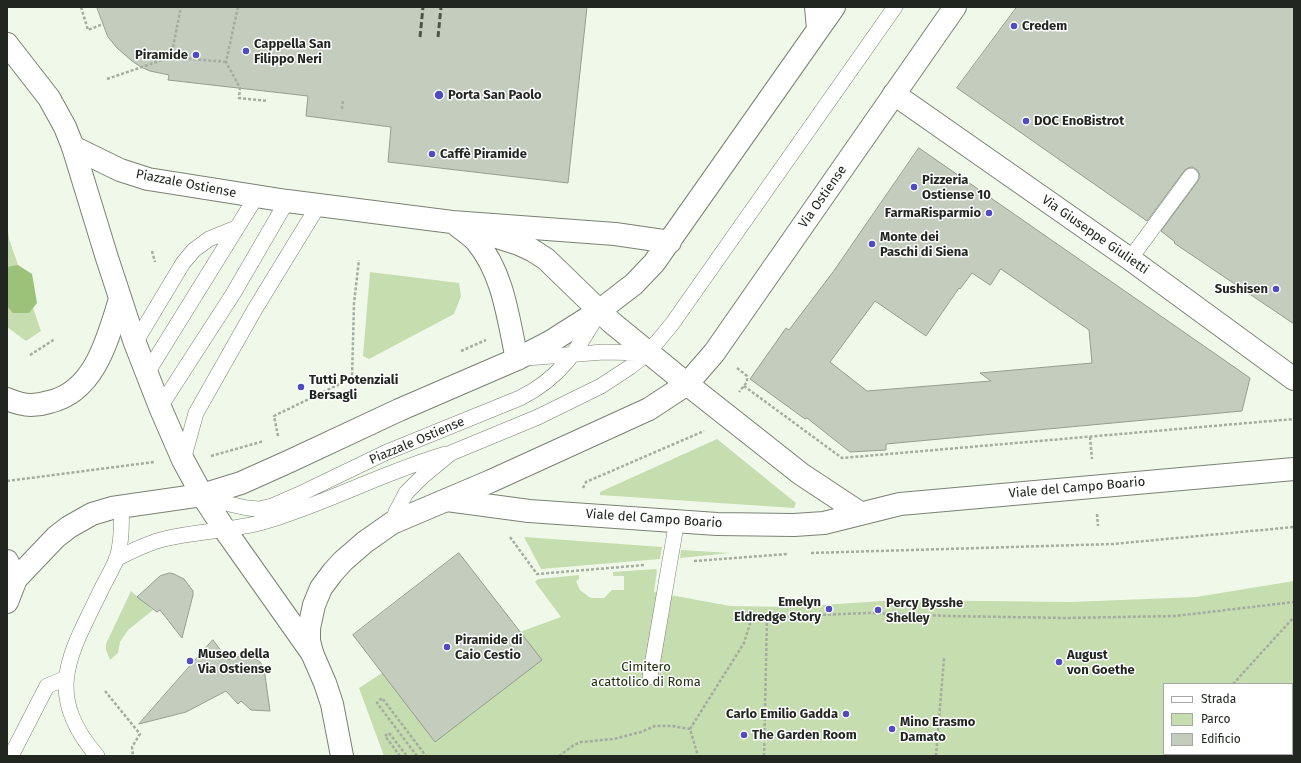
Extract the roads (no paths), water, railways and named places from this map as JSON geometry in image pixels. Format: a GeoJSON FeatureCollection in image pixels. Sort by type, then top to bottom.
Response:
{"type":"FeatureCollection","features":[{"type":"Feature","properties":{"kind":"main road"},"geometry":{"type":"LineString","coordinates":[[816,7],[818,30]]}},
{"type":"Feature","properties":{"kind":"main road"},"geometry":{"type":"LineString","coordinates":[[7,602],[10,572],[69,527],[92,514],[121,506],[202,495],[241,483],[399,410],[517,359],[550,342],[599,311],[634,284],[654,263],[834,7]]}},
{"type":"Feature","properties":{"kind":"main road","name":"Via Ostiense"},"geometry":{"type":"LineString","coordinates":[[687,384],[714,353],[955,7]]}},
{"type":"Feature","properties":{"kind":"main road"},"geometry":{"type":"LineString","coordinates":[[7,44],[49,98],[65,127],[73,147],[135,343],[183,460],[202,495],[225,530],[312,653],[332,704],[342,756]]}},
{"type":"Feature","properties":{"kind":"main road","name":"Via Giuseppe Giulietti"},"geometry":{"type":"LineString","coordinates":[[894,94],[1130,259],[1294,379]]}},
{"type":"Feature","properties":{"kind":"main road","name":"Piazzale Ostiense"},"geometry":{"type":"LineString","coordinates":[[73,147],[120,170],[148,179],[287,202],[452,222],[615,234],[670,242]]}},
{"type":"Feature","properties":{"kind":"main road"},"geometry":{"type":"LineString","coordinates":[[452,222],[477,242],[496,276],[504,296],[517,359]]}},
{"type":"Feature","properties":{"kind":"main road","name":"Piazzale Ostiense"},"geometry":{"type":"LineString","coordinates":[[452,222],[505,239],[532,250],[546,259],[558,269],[599,311],[687,384]]}},
{"type":"Feature","properties":{"kind":"main road"},"geometry":{"type":"LineString","coordinates":[[7,399],[31,405],[43,404],[54,401],[71,393],[79,386],[92,370],[102,349],[120,299]]}},
{"type":"Feature","properties":{"kind":"main road"},"geometry":{"type":"LineString","coordinates":[[312,653],[309,634],[311,614],[324,584],[342,561],[366,542],[392,524],[643,412],[673,395],[687,384],[800,474],[860,513]]}},
{"type":"Feature","properties":{"kind":"main road","name":"Viale del Campo Boario"},"geometry":{"type":"LineString","coordinates":[[447,500],[529,511],[728,524],[794,526],[824,523],[900,504],[1294,469]]}},
{"type":"Feature","properties":{"kind":"lane"},"geometry":{"type":"LineString","coordinates":[[517,359],[619,352],[648,353],[672,324],[895,7]]}},
{"type":"Feature","properties":{"kind":"lane"},"geometry":{"type":"LineString","coordinates":[[1130,259],[1191,176]]}},
{"type":"Feature","properties":{"kind":"lane","name":"Piazzale Ostiense"},"geometry":{"type":"LineString","coordinates":[[147,373],[256,197]]}},
{"type":"Feature","properties":{"kind":"lane"},"geometry":{"type":"LineString","coordinates":[[160,407],[233,294],[287,202]]}},
{"type":"Feature","properties":{"kind":"lane"},"geometry":{"type":"LineString","coordinates":[[183,460],[196,413],[255,309],[318,206]]}},
{"type":"Feature","properties":{"kind":"lane"},"geometry":{"type":"LineString","coordinates":[[135,343],[183,263],[194,250],[209,239],[236,228]]}},
{"type":"Feature","properties":{"kind":"lane","name":"Piazzale Ostiense"},"geometry":{"type":"LineString","coordinates":[[202,495],[247,508],[259,509],[272,506],[387,452],[505,404],[533,391],[556,374],[583,341],[599,311]]}},
{"type":"Feature","properties":{"kind":"lane","name":"Piazzale Ostiense"},"geometry":{"type":"LineString","coordinates":[[116,559],[137,548],[164,539],[225,530],[263,522],[310,506],[406,466],[451,453],[538,417],[582,395],[622,372],[648,353]]}},
{"type":"Feature","properties":{"kind":"lane","name":"Piazzale Ostiense"},"geometry":{"type":"LineString","coordinates":[[392,524],[396,512],[406,493],[418,480],[451,453]]}},
{"type":"Feature","properties":{"kind":"lane"},"geometry":{"type":"LineString","coordinates":[[97,756],[82,736],[70,711],[66,691],[66,678],[74,648],[116,559],[121,535],[121,506]]}},
{"type":"Feature","properties":{"kind":"lane"},"geometry":{"type":"LineString","coordinates":[[650,677],[678,520]]}},
{"type":"Feature","properties":{"kind":"lane"},"geometry":{"type":"LineString","coordinates":[[11,756],[47,686],[66,678]]}},
{"type":"Feature","properties":{"kind":"railway"},"geometry":{"type":"LineString","coordinates":[[420,37],[423,7]]}},
{"type":"Feature","properties":{"kind":"railway"},"geometry":{"type":"LineString","coordinates":[[438,37],[441,7]]}},
{"type":"Feature","properties":{"kind":"place","name":"Credem"},"geometry":{"type":"Point","coordinates":[1014,26]}},
{"type":"Feature","properties":{"kind":"place","name":"Cappella San Filippo Neri"},"geometry":{"type":"Point","coordinates":[246,51]}},
{"type":"Feature","properties":{"kind":"place","name":"Piramide"},"geometry":{"type":"Point","coordinates":[196,55]}},
{"type":"Feature","properties":{"kind":"place","name":"Porta San Paolo"},"geometry":{"type":"Point","coordinates":[439,95]}},
{"type":"Feature","properties":{"kind":"place","name":"DOC EnoBistrot"},"geometry":{"type":"Point","coordinates":[1026,121]}},
{"type":"Feature","properties":{"kind":"place","name":"Caffè Piramide"},"geometry":{"type":"Point","coordinates":[432,154]}},
{"type":"Feature","properties":{"kind":"place","name":"Pizzeria Ostiense 10"},"geometry":{"type":"Point","coordinates":[914,187]}},
{"type":"Feature","properties":{"kind":"place","name":"FarmaRisparmio"},"geometry":{"type":"Point","coordinates":[989,213]}},
{"type":"Feature","properties":{"kind":"place","name":"Monte dei Paschi di Siena"},"geometry":{"type":"Point","coordinates":[872,244]}},
{"type":"Feature","properties":{"kind":"place","name":"Sushisen"},"geometry":{"type":"Point","coordinates":[1276,289]}},
{"type":"Feature","properties":{"kind":"place","name":"Tutti Potenziali Bersagli"},"geometry":{"type":"Point","coordinates":[301,387]}},
{"type":"Feature","properties":{"kind":"place","name":"Emelyn Eldredge Story"},"geometry":{"type":"Point","coordinates":[829,609]}},
{"type":"Feature","properties":{"kind":"place","name":"Percy Bysshe Shelley"},"geometry":{"type":"Point","coordinates":[878,610]}},
{"type":"Feature","properties":{"kind":"place","name":"Piramide di Caio Cestio"},"geometry":{"type":"Point","coordinates":[447,647]}},
{"type":"Feature","properties":{"kind":"place","name":"Museo della Via Ostiense"},"geometry":{"type":"Point","coordinates":[190,661]}},
{"type":"Feature","properties":{"kind":"place","name":"August von Goethe"},"geometry":{"type":"Point","coordinates":[1059,662]}},
{"type":"Feature","properties":{"kind":"place","name":"Carlo Emilio Gadda"},"geometry":{"type":"Point","coordinates":[846,714]}},
{"type":"Feature","properties":{"kind":"place","name":"Mino Erasmo Damato"},"geometry":{"type":"Point","coordinates":[892,729]}},
{"type":"Feature","properties":{"kind":"place","name":"The Garden Room"},"geometry":{"type":"Point","coordinates":[744,735]}},
{"type":"Feature","properties":{"kind":"park label","name":"Cimitero acattolico di Roma"},"geometry":{"type":"Point","coordinates":[646,674]}}]}
